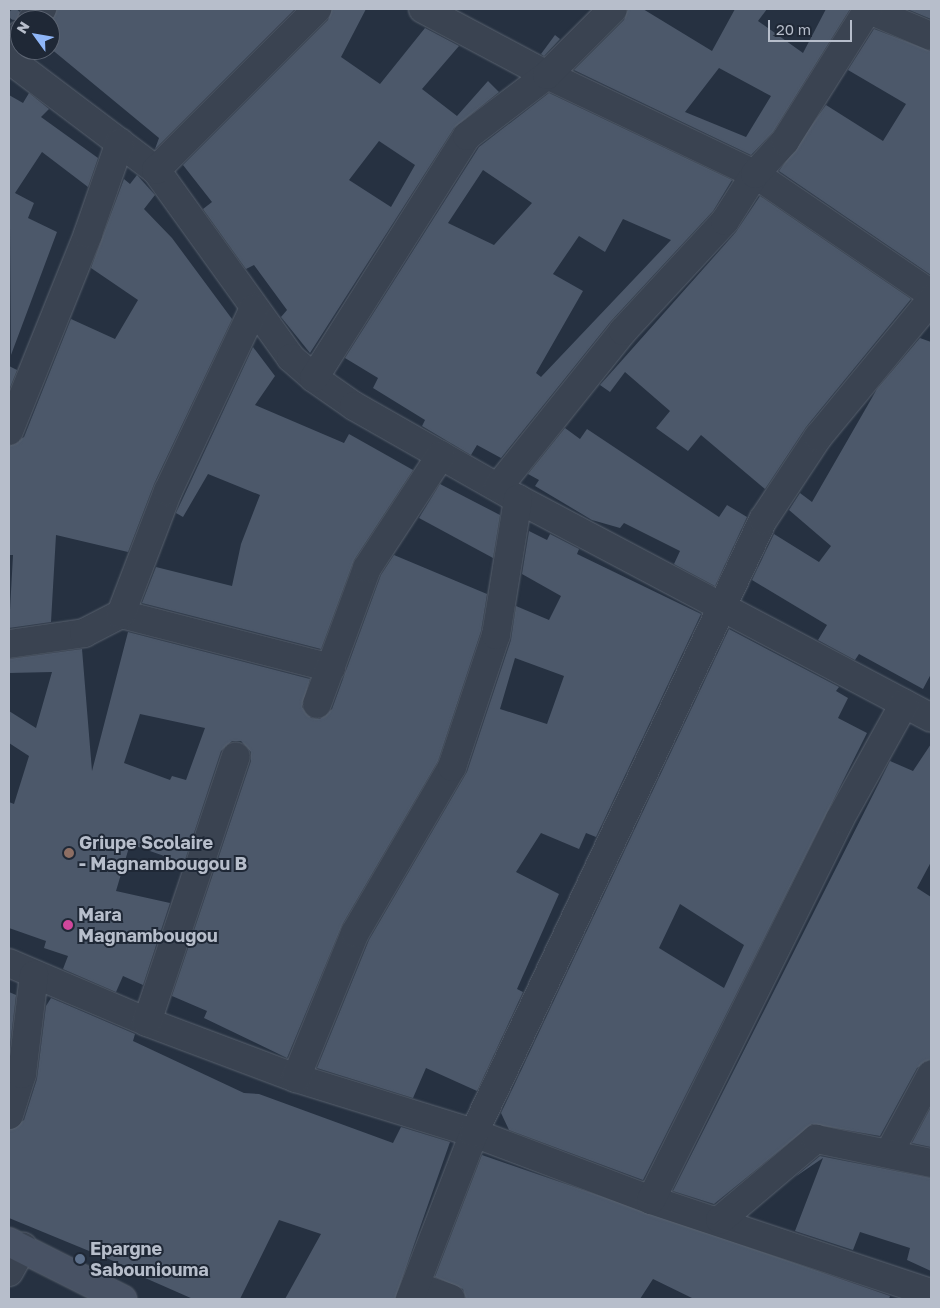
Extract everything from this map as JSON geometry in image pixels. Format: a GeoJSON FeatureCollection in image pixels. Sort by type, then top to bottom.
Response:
{"type":"FeatureCollection","features":[{"type":"Feature","properties":{"kind":"street"},"geometry":{"type":"LineString","coordinates":[[156,170],[317,9]]}},
{"type":"Feature","properties":{"kind":"street"},"geometry":{"type":"LineString","coordinates":[[423,9],[547,75],[755,174],[931,294]]}},
{"type":"Feature","properties":{"kind":"street"},"geometry":{"type":"LineString","coordinates":[[314,378],[467,136],[547,75],[613,9]]}},
{"type":"Feature","properties":{"kind":"street"},"geometry":{"type":"LineString","coordinates":[[296,1078],[356,933],[452,767],[496,635],[508,493],[623,331],[725,221],[755,174],[785,141],[867,9],[931,36]]}},
{"type":"Feature","properties":{"kind":"street"},"geometry":{"type":"LineString","coordinates":[[9,59],[156,170],[291,358],[314,378],[354,406],[508,493],[725,605],[931,718]]}},
{"type":"Feature","properties":{"kind":"street"},"geometry":{"type":"LineString","coordinates":[[9,431],[88,234],[120,142]]}},
{"type":"Feature","properties":{"kind":"street"},"geometry":{"type":"LineString","coordinates":[[121,614],[168,491],[254,308]]}},
{"type":"Feature","properties":{"kind":"street"},"geometry":{"type":"LineString","coordinates":[[451,1299],[413,1293],[474,1133],[725,605],[763,520],[807,454],[926,315]]}},
{"type":"Feature","properties":{"kind":"street"},"geometry":{"type":"LineString","coordinates":[[317,704],[367,568],[441,455]]}},
{"type":"Feature","properties":{"kind":"street"},"geometry":{"type":"LineString","coordinates":[[9,644],[84,633],[121,614],[331,668]]}},
{"type":"Feature","properties":{"kind":"street"},"geometry":{"type":"LineString","coordinates":[[651,1200],[840,819],[904,704]]}},
{"type":"Feature","properties":{"kind":"street"},"geometry":{"type":"LineString","coordinates":[[147,1022],[236,756]]}},
{"type":"Feature","properties":{"kind":"street"},"geometry":{"type":"LineString","coordinates":[[9,963],[147,1022],[296,1078],[474,1133],[651,1200],[720,1220],[931,1293]]}},
{"type":"Feature","properties":{"kind":"street"},"geometry":{"type":"LineString","coordinates":[[9,1115],[22,1074],[34,975]]}},
{"type":"Feature","properties":{"kind":"street"},"geometry":{"type":"LineString","coordinates":[[889,1153],[931,1075]]}},
{"type":"Feature","properties":{"kind":"street"},"geometry":{"type":"LineString","coordinates":[[720,1220],[816,1139],[889,1153],[931,1164]]}},
{"type":"Feature","properties":{"kind":"street"},"geometry":{"type":"LineString","coordinates":[[9,1272],[16,1245],[122,1299]]}},
{"type":"Feature","properties":{"kind":"building"},"geometry":{"type":"Polygon","coordinates":[[[295,9],[155,149],[159,138],[60,56],[60,10],[56,10],[295,9]]]}},
{"type":"Feature","properties":{"kind":"building"},"geometry":{"type":"Polygon","coordinates":[[[332,9],[366,9],[341,57],[380,84],[425,28],[459,46],[422,89],[457,116],[488,81],[499,92],[454,128],[310,353],[281,317],[287,310],[254,265],[246,269],[203,209],[212,202],[183,165],[328,20],[332,9]],[[379,141],[349,180],[391,207],[415,165],[379,141]]]}},
{"type":"Feature","properties":{"kind":"building"},"geometry":{"type":"Polygon","coordinates":[[[628,9],[643,9],[712,51],[735,9],[767,9],[758,21],[803,53],[826,9],[850,9],[773,132],[751,155],[574,70],[624,20],[628,9]],[[719,68],[685,112],[746,137],[771,96],[719,68]]]}},
{"type":"Feature","properties":{"kind":"building"},"geometry":{"type":"Polygon","coordinates":[[[907,9],[931,9],[931,19],[907,9]]]}},
{"type":"Feature","properties":{"kind":"building"},"geometry":{"type":"Polygon","coordinates":[[[874,29],[931,51],[931,275],[779,171],[826,105],[883,141],[906,104],[848,70],[874,29]]]}},
{"type":"Feature","properties":{"kind":"building"},"geometry":{"type":"Polygon","coordinates":[[[555,35],[560,39],[544,56],[541,54],[555,35]]]}},
{"type":"Feature","properties":{"kind":"building"},"geometry":{"type":"Polygon","coordinates":[[[29,93],[49,109],[41,117],[98,158],[88,187],[42,152],[15,193],[34,203],[28,218],[57,232],[11,355],[9,95],[23,103],[29,93]]]}},
{"type":"Feature","properties":{"kind":"building"},"geometry":{"type":"Polygon","coordinates":[[[549,93],[732,180],[713,211],[611,321],[501,458],[477,445],[471,455],[422,426],[425,420],[373,388],[378,378],[345,358],[479,147],[549,93]],[[483,170],[448,223],[494,245],[532,203],[483,170]],[[623,219],[605,252],[579,236],[553,274],[583,291],[536,373],[541,377],[671,240],[623,219]]]}},
{"type":"Feature","properties":{"kind":"building"},"geometry":{"type":"Polygon","coordinates":[[[137,175],[155,195],[144,209],[172,238],[232,319],[154,484],[128,552],[56,535],[51,622],[9,628],[13,555],[9,555],[9,446],[24,437],[71,319],[115,339],[138,300],[91,268],[124,179],[130,184],[137,175]]]}},
{"type":"Feature","properties":{"kind":"building"},"geometry":{"type":"Polygon","coordinates":[[[760,196],[911,299],[806,427],[765,489],[701,435],[688,451],[656,428],[670,411],[625,372],[610,392],[600,385],[736,232],[760,196]]]}},
{"type":"Feature","properties":{"kind":"building"},"geometry":{"type":"Polygon","coordinates":[[[920,338],[931,342],[931,674],[923,689],[859,654],[855,660],[818,640],[827,625],[752,580],[774,534],[819,562],[831,546],[789,510],[800,493],[812,502],[877,389],[920,338]]]}},
{"type":"Feature","properties":{"kind":"building"},"geometry":{"type":"Polygon","coordinates":[[[253,347],[275,376],[255,405],[344,443],[349,434],[413,470],[354,560],[321,649],[142,603],[156,567],[232,586],[241,544],[260,495],[208,474],[183,517],[176,513],[253,347]]]}},
{"type":"Feature","properties":{"kind":"building"},"geometry":{"type":"Polygon","coordinates":[[[9,366],[17,370],[9,390],[9,366]]]}},
{"type":"Feature","properties":{"kind":"building"},"geometry":{"type":"Polygon","coordinates":[[[565,428],[580,439],[587,429],[719,517],[727,505],[747,517],[715,586],[674,564],[680,551],[624,523],[620,528],[592,520],[535,486],[539,480],[528,474],[565,428]]]}},
{"type":"Feature","properties":{"kind":"building"},"geometry":{"type":"Polygon","coordinates":[[[440,484],[500,515],[493,558],[419,518],[440,484]]]}},
{"type":"Feature","properties":{"kind":"building"},"geometry":{"type":"Polygon","coordinates":[[[529,531],[547,540],[550,534],[579,549],[577,554],[701,614],[596,837],[586,833],[579,849],[541,833],[516,872],[559,894],[517,989],[523,992],[477,1091],[426,1068],[413,1098],[317,1068],[369,940],[467,772],[511,640],[516,606],[549,620],[561,596],[522,574],[529,531]],[[515,658],[500,709],[547,724],[564,676],[515,658]]]}},
{"type":"Feature","properties":{"kind":"building"},"geometry":{"type":"Polygon","coordinates":[[[394,555],[487,594],[481,631],[438,761],[342,925],[287,1058],[204,1018],[207,1011],[172,996],[251,761],[251,752],[241,741],[232,741],[221,751],[184,863],[130,844],[116,891],[170,903],[143,985],[123,976],[116,992],[63,969],[68,956],[44,948],[46,941],[9,928],[9,802],[14,804],[29,756],[9,743],[9,711],[36,728],[52,672],[9,673],[9,659],[82,649],[92,771],[128,632],[310,679],[302,707],[311,718],[320,719],[332,709],[381,575],[394,555]],[[140,714],[124,763],[170,780],[172,776],[186,780],[205,728],[140,714]]]}},
{"type":"Feature","properties":{"kind":"building"},"geometry":{"type":"Polygon","coordinates":[[[729,629],[839,687],[836,691],[848,698],[838,718],[867,733],[643,1180],[509,1130],[501,1113],[729,629]],[[680,904],[659,948],[724,988],[744,945],[680,904]]]}},
{"type":"Feature","properties":{"kind":"building"},"geometry":{"type":"Polygon","coordinates":[[[931,744],[931,862],[917,888],[931,897],[931,1059],[917,1068],[880,1136],[812,1124],[714,1204],[673,1191],[890,761],[913,771],[931,744]]]}},
{"type":"Feature","properties":{"kind":"building"},"geometry":{"type":"Polygon","coordinates":[[[9,992],[16,995],[9,1053],[9,992]]]}},
{"type":"Feature","properties":{"kind":"building"},"geometry":{"type":"Polygon","coordinates":[[[51,998],[135,1034],[133,1041],[244,1093],[259,1094],[393,1143],[401,1127],[450,1142],[395,1299],[285,1299],[321,1234],[279,1220],[240,1299],[193,1299],[127,1270],[128,1267],[9,1218],[9,1130],[24,1120],[37,1079],[46,1006],[51,998]]]}},
{"type":"Feature","properties":{"kind":"building"},"geometry":{"type":"Polygon","coordinates":[[[931,1107],[931,1147],[912,1143],[931,1107]]]}},
{"type":"Feature","properties":{"kind":"building"},"geometry":{"type":"Polygon","coordinates":[[[482,1155],[890,1296],[889,1299],[694,1299],[653,1279],[640,1299],[466,1299],[463,1289],[435,1277],[482,1155]]]}},
{"type":"Feature","properties":{"kind":"building"},"geometry":{"type":"Polygon","coordinates":[[[820,1156],[931,1178],[931,1271],[907,1260],[910,1248],[860,1232],[853,1250],[795,1231],[823,1158],[795,1177],[820,1156]]]}},
{"type":"Feature","properties":{"kind":"place","name":"Griupe Scolaire - Magnambougou B"},"geometry":{"type":"Point","coordinates":[69,853]}},
{"type":"Feature","properties":{"kind":"place","name":"Mara Magnambougou"},"geometry":{"type":"Point","coordinates":[68,925]}},
{"type":"Feature","properties":{"kind":"place","name":"Epargne Sabouniouma"},"geometry":{"type":"Point","coordinates":[80,1259]}}]}
